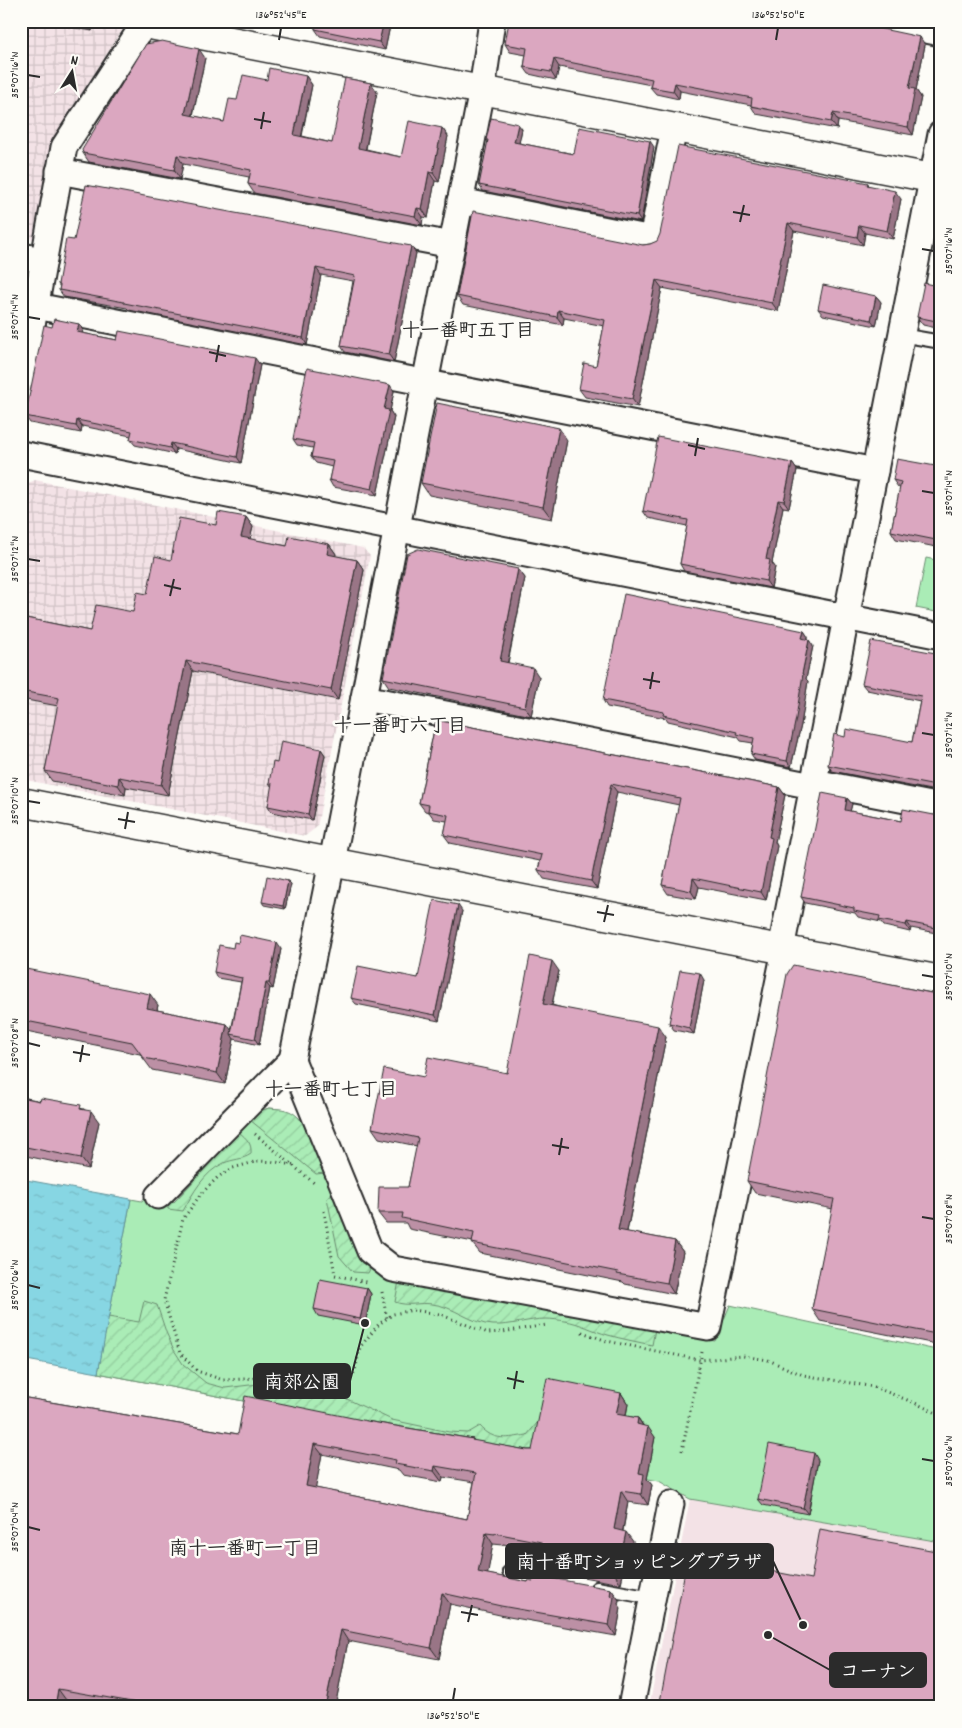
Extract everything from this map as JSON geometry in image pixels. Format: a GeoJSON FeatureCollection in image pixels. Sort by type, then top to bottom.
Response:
{"type":"FeatureCollection","features":[{"type":"Feature","properties":{"kind":"street"},"geometry":{"type":"LineString","coordinates":[[492,21],[482,90],[292,1060],[331,1184],[370,1251],[393,1269],[708,1328],[846,617],[902,335],[936,179],[941,134]]}},
{"type":"Feature","properties":{"kind":"street"},"geometry":{"type":"LineString","coordinates":[[882,21],[941,33]]}},
{"type":"Feature","properties":{"kind":"street"},"geometry":{"type":"LineString","coordinates":[[21,387],[36,306],[32,258],[59,171],[64,147],[145,22],[936,179]]}},
{"type":"Feature","properties":{"kind":"street"},"geometry":{"type":"LineString","coordinates":[[460,201],[652,239],[674,128]]}},
{"type":"Feature","properties":{"kind":"street"},"geometry":{"type":"LineString","coordinates":[[59,171],[452,245]]}},
{"type":"Feature","properties":{"kind":"street"},"geometry":{"type":"LineString","coordinates":[[36,306],[875,471]]}},
{"type":"Feature","properties":{"kind":"street"},"geometry":{"type":"LineString","coordinates":[[21,454],[941,636]]}},
{"type":"Feature","properties":{"kind":"street"},"geometry":{"type":"LineString","coordinates":[[364,698],[941,807]]}},
{"type":"Feature","properties":{"kind":"street"},"geometry":{"type":"LineString","coordinates":[[21,802],[941,980]]}},
{"type":"Feature","properties":{"kind":"street"},"geometry":{"type":"LineString","coordinates":[[158,1196],[292,1060]]}},
{"type":"Feature","properties":{"kind":"street"},"geometry":{"type":"LineString","coordinates":[[631,1707],[671,1504]]}},
{"type":"Feature","properties":{"kind":"lane"},"geometry":{"type":"LineString","coordinates":[[902,335],[941,342]]}},
{"type":"Feature","properties":{"kind":"lane"},"geometry":{"type":"LineString","coordinates":[[509,1572],[566,1582]]}},
{"type":"Feature","properties":{"kind":"lane"},"geometry":{"type":"LineString","coordinates":[[585,1586],[652,1598]]}},
{"type":"Feature","properties":{"kind":"path"},"geometry":{"type":"LineString","coordinates":[[235,1118],[293,1165],[331,1184],[335,1275],[372,1283]]}},
{"type":"Feature","properties":{"kind":"path"},"geometry":{"type":"LineString","coordinates":[[293,1165],[258,1161],[233,1168],[218,1177],[201,1194],[183,1219],[164,1300],[180,1353],[197,1371],[223,1380],[280,1374],[310,1376],[346,1387],[355,1371],[360,1347],[379,1324],[393,1314],[413,1310],[439,1314],[488,1332],[502,1332],[550,1324]]}},
{"type":"Feature","properties":{"kind":"path"},"geometry":{"type":"LineString","coordinates":[[682,1451],[708,1328]]}},
{"type":"Feature","properties":{"kind":"path"},"geometry":{"type":"LineString","coordinates":[[580,1331],[607,1341],[700,1360],[743,1356],[768,1360],[803,1375],[874,1388],[941,1415]]}},
{"type":"Feature","properties":{"kind":"shaded area"},"geometry":{"type":"Polygon","coordinates":[[[21,21],[128,21],[51,141],[34,239],[21,237],[21,21]]]}},
{"type":"Feature","properties":{"kind":"shaded area"},"geometry":{"type":"Polygon","coordinates":[[[35,480],[363,548],[370,556],[317,827],[305,836],[21,779],[21,487],[35,480]]]}},
{"type":"Feature","properties":{"kind":"shaded area"},"geometry":{"type":"Polygon","coordinates":[[[690,1499],[941,1542],[941,1707],[649,1707],[690,1499]]]}},
{"type":"Feature","properties":{"kind":"green space"},"geometry":{"type":"Polygon","coordinates":[[[926,558],[941,561],[941,613],[916,608],[926,558]]]}},
{"type":"Feature","properties":{"kind":"green space"},"geometry":{"type":"Polygon","coordinates":[[[269,1108],[287,1111],[302,1120],[361,1256],[370,1269],[392,1279],[715,1341],[730,1305],[941,1351],[941,1542],[690,1499],[659,1481],[98,1373],[131,1199],[142,1201],[145,1197],[174,1202],[257,1112],[269,1108]]]}},
{"type":"Feature","properties":{"kind":"green space"},"geometry":{"type":"Polygon","coordinates":[[[269,1108],[287,1110],[298,1117],[308,1131],[325,1173],[316,1174],[250,1120],[257,1112],[269,1108]]]}},
{"type":"Feature","properties":{"kind":"green space"},"geometry":{"type":"Polygon","coordinates":[[[239,1132],[251,1147],[251,1154],[224,1163],[205,1177],[183,1211],[168,1209],[167,1201],[174,1202],[239,1132]]]}},
{"type":"Feature","properties":{"kind":"green space"},"geometry":{"type":"Polygon","coordinates":[[[333,1193],[361,1256],[370,1269],[368,1273],[353,1272],[339,1256],[327,1198],[333,1193]]]}},
{"type":"Feature","properties":{"kind":"green space"},"geometry":{"type":"Polygon","coordinates":[[[399,1281],[655,1329],[652,1345],[608,1335],[576,1323],[565,1321],[539,1319],[493,1325],[477,1322],[440,1305],[395,1302],[399,1281]]]}},
{"type":"Feature","properties":{"kind":"green space"},"geometry":{"type":"Polygon","coordinates":[[[144,1301],[157,1305],[174,1350],[183,1364],[206,1383],[225,1388],[291,1380],[319,1386],[392,1420],[449,1432],[468,1433],[480,1426],[491,1435],[502,1438],[527,1435],[548,1410],[539,1458],[98,1373],[108,1317],[139,1322],[144,1301]]]}},
{"type":"Feature","properties":{"kind":"water"},"geometry":{"type":"Polygon","coordinates":[[[21,1179],[131,1199],[98,1373],[21,1359],[21,1179]]]}},
{"type":"Feature","properties":{"kind":"building"},"geometry":{"type":"Polygon","coordinates":[[[316,21],[384,21],[379,42],[315,29],[316,21]]]}},
{"type":"Feature","properties":{"kind":"building"},"geometry":{"type":"Polygon","coordinates":[[[509,21],[864,22],[873,27],[920,37],[909,88],[915,89],[908,127],[833,113],[831,122],[751,106],[752,98],[675,83],[673,91],[650,87],[652,79],[554,59],[551,72],[524,67],[527,48],[505,44],[509,21]]]}},
{"type":"Feature","properties":{"kind":"building"},"geometry":{"type":"Polygon","coordinates":[[[162,41],[199,49],[185,114],[224,122],[229,99],[237,100],[243,75],[267,80],[269,68],[306,76],[294,135],[332,143],[345,78],[371,83],[358,148],[401,157],[409,121],[442,128],[433,173],[429,172],[422,209],[417,208],[415,216],[248,184],[251,170],[177,155],[174,170],[83,153],[82,150],[146,44],[162,41]]]}},
{"type":"Feature","properties":{"kind":"building"},"geometry":{"type":"Polygon","coordinates":[[[491,118],[518,124],[514,142],[574,154],[579,127],[650,141],[637,216],[479,185],[491,118]]]}},
{"type":"Feature","properties":{"kind":"building"},"geometry":{"type":"Polygon","coordinates":[[[678,146],[868,183],[867,185],[895,191],[887,231],[859,225],[857,237],[788,223],[772,303],[656,280],[632,399],[579,389],[584,363],[596,366],[605,320],[558,310],[557,317],[457,296],[473,211],[643,245],[657,241],[678,146]]]}},
{"type":"Feature","properties":{"kind":"building"},"geometry":{"type":"Polygon","coordinates":[[[86,185],[411,246],[389,355],[341,346],[355,276],[316,268],[303,338],[59,290],[60,285],[58,284],[66,239],[74,240],[86,185]]]}},
{"type":"Feature","properties":{"kind":"building"},"geometry":{"type":"Polygon","coordinates":[[[941,265],[941,322],[917,317],[924,283],[937,286],[941,265]]]}},
{"type":"Feature","properties":{"kind":"building"},"geometry":{"type":"Polygon","coordinates":[[[823,285],[876,296],[871,320],[818,309],[823,285]]]}},
{"type":"Feature","properties":{"kind":"building"},"geometry":{"type":"Polygon","coordinates":[[[54,319],[79,324],[77,332],[117,340],[119,331],[255,358],[237,457],[171,443],[170,448],[130,439],[132,431],[77,420],[76,426],[25,416],[44,325],[52,327],[54,319]]]}},
{"type":"Feature","properties":{"kind":"building"},"geometry":{"type":"Polygon","coordinates":[[[307,368],[390,385],[384,409],[389,410],[372,489],[329,480],[333,461],[311,457],[314,443],[293,439],[307,368]]]}},
{"type":"Feature","properties":{"kind":"building"},"geometry":{"type":"Polygon","coordinates":[[[437,403],[559,428],[543,507],[421,483],[437,403]]]}},
{"type":"Feature","properties":{"kind":"building"},"geometry":{"type":"Polygon","coordinates":[[[658,437],[792,463],[784,501],[778,500],[766,559],[770,560],[766,581],[680,564],[688,520],[643,511],[658,437]]]}},
{"type":"Feature","properties":{"kind":"building"},"geometry":{"type":"Polygon","coordinates":[[[897,459],[941,467],[941,541],[891,531],[901,482],[893,480],[897,459]]]}},
{"type":"Feature","properties":{"kind":"building"},"geometry":{"type":"Polygon","coordinates":[[[218,512],[246,517],[241,537],[287,546],[289,536],[329,544],[327,554],[357,560],[331,690],[186,661],[161,785],[119,777],[118,785],[45,771],[59,698],[21,691],[21,617],[90,631],[96,605],[133,612],[137,592],[147,594],[155,556],[171,560],[179,518],[216,525],[218,512]]]}},
{"type":"Feature","properties":{"kind":"building"},"geometry":{"type":"Polygon","coordinates":[[[418,549],[518,569],[500,661],[533,668],[525,707],[383,678],[407,554],[418,549]]]}},
{"type":"Feature","properties":{"kind":"building"},"geometry":{"type":"Polygon","coordinates":[[[624,594],[804,631],[802,638],[809,640],[787,761],[751,754],[754,738],[736,734],[737,732],[663,715],[664,712],[603,700],[624,594]]]}},
{"type":"Feature","properties":{"kind":"building"},"geometry":{"type":"Polygon","coordinates":[[[871,641],[941,654],[941,787],[828,765],[834,734],[845,737],[846,729],[912,742],[921,696],[862,684],[871,641]]]}},
{"type":"Feature","properties":{"kind":"building"},"geometry":{"type":"Polygon","coordinates":[[[436,720],[779,787],[769,837],[772,838],[761,892],[693,878],[691,891],[662,885],[680,798],[611,784],[591,881],[538,870],[542,855],[444,835],[448,815],[428,811],[429,805],[419,803],[436,720]]]}},
{"type":"Feature","properties":{"kind":"building"},"geometry":{"type":"Polygon","coordinates":[[[281,741],[321,749],[308,814],[268,806],[272,783],[269,783],[273,762],[277,763],[281,741]]]}},
{"type":"Feature","properties":{"kind":"building"},"geometry":{"type":"Polygon","coordinates":[[[822,793],[847,798],[845,810],[901,821],[903,809],[934,815],[941,814],[941,929],[907,922],[906,925],[879,920],[880,916],[854,911],[854,908],[801,897],[822,793]]]}},
{"type":"Feature","properties":{"kind":"building"},"geometry":{"type":"Polygon","coordinates":[[[267,876],[288,881],[283,906],[262,902],[267,876]]]}},
{"type":"Feature","properties":{"kind":"building"},"geometry":{"type":"Polygon","coordinates":[[[434,900],[458,905],[435,1015],[351,998],[358,966],[418,978],[434,900]]]}},
{"type":"Feature","properties":{"kind":"building"},"geometry":{"type":"Polygon","coordinates":[[[240,935],[277,943],[269,983],[266,983],[255,1039],[231,1034],[242,978],[214,972],[219,945],[233,948],[234,942],[238,943],[240,935]]]}},
{"type":"Feature","properties":{"kind":"building"},"geometry":{"type":"Polygon","coordinates":[[[530,956],[552,961],[543,1004],[658,1026],[618,1230],[675,1241],[667,1283],[472,1243],[474,1233],[402,1218],[403,1213],[378,1213],[379,1187],[408,1187],[418,1138],[372,1128],[384,1069],[424,1077],[428,1057],[507,1073],[530,956]]]}},
{"type":"Feature","properties":{"kind":"building"},"geometry":{"type":"Polygon","coordinates":[[[793,965],[941,995],[941,1012],[937,1030],[941,1030],[941,1335],[812,1309],[834,1199],[747,1181],[787,974],[793,965]]]}},
{"type":"Feature","properties":{"kind":"building"},"geometry":{"type":"Polygon","coordinates":[[[21,968],[150,994],[147,1008],[227,1024],[217,1073],[144,1058],[132,1042],[21,1020],[21,968]]]}},
{"type":"Feature","properties":{"kind":"building"},"geometry":{"type":"Polygon","coordinates":[[[680,970],[700,973],[689,1028],[669,1023],[680,970]]]}},
{"type":"Feature","properties":{"kind":"building"},"geometry":{"type":"Polygon","coordinates":[[[21,1097],[40,1101],[41,1098],[81,1105],[80,1109],[91,1111],[81,1158],[21,1146],[21,1097]]]}},
{"type":"Feature","properties":{"kind":"building"},"geometry":{"type":"Polygon","coordinates":[[[320,1279],[367,1288],[360,1319],[314,1309],[320,1279]]]}},
{"type":"Feature","properties":{"kind":"building"},"geometry":{"type":"Polygon","coordinates":[[[547,1378],[621,1393],[616,1414],[638,1418],[637,1424],[648,1427],[639,1473],[644,1474],[641,1494],[621,1491],[614,1529],[626,1532],[622,1551],[618,1550],[614,1573],[537,1559],[541,1542],[495,1533],[486,1533],[478,1572],[528,1582],[529,1580],[533,1581],[534,1575],[611,1589],[610,1596],[614,1597],[609,1625],[501,1606],[442,1593],[431,1648],[341,1630],[325,1707],[161,1707],[58,1689],[55,1707],[41,1707],[21,1703],[21,1397],[238,1434],[245,1396],[372,1422],[532,1450],[547,1378]],[[314,1444],[306,1486],[467,1519],[476,1473],[435,1466],[434,1471],[395,1464],[396,1460],[314,1444]]]}},
{"type":"Feature","properties":{"kind":"building"},"geometry":{"type":"Polygon","coordinates":[[[769,1444],[814,1453],[803,1508],[758,1499],[769,1444]]]}},
{"type":"Feature","properties":{"kind":"building"},"geometry":{"type":"Polygon","coordinates":[[[820,1529],[941,1552],[941,1707],[659,1707],[688,1555],[811,1579],[820,1529]]]}},
{"type":"Feature","properties":{"kind":"place","name":"南郊公園"},"geometry":{"type":"Point","coordinates":[365,1323]}},
{"type":"Feature","properties":{"kind":"place","name":"南十番町ショッピングプラザ"},"geometry":{"type":"Point","coordinates":[803,1625]}},
{"type":"Feature","properties":{"kind":"place","name":"コーナン"},"geometry":{"type":"Point","coordinates":[768,1635]}},
{"type":"Feature","properties":{"kind":"district","name":"十一番町五丁目"},"geometry":{"type":"Point","coordinates":[468,332]}},
{"type":"Feature","properties":{"kind":"district","name":"十一番町六丁目"},"geometry":{"type":"Point","coordinates":[400,727]}},
{"type":"Feature","properties":{"kind":"district","name":"十一番町七丁目"},"geometry":{"type":"Point","coordinates":[331,1091]}},
{"type":"Feature","properties":{"kind":"district","name":"南十一番町一丁目"},"geometry":{"type":"Point","coordinates":[245,1550]}}]}
